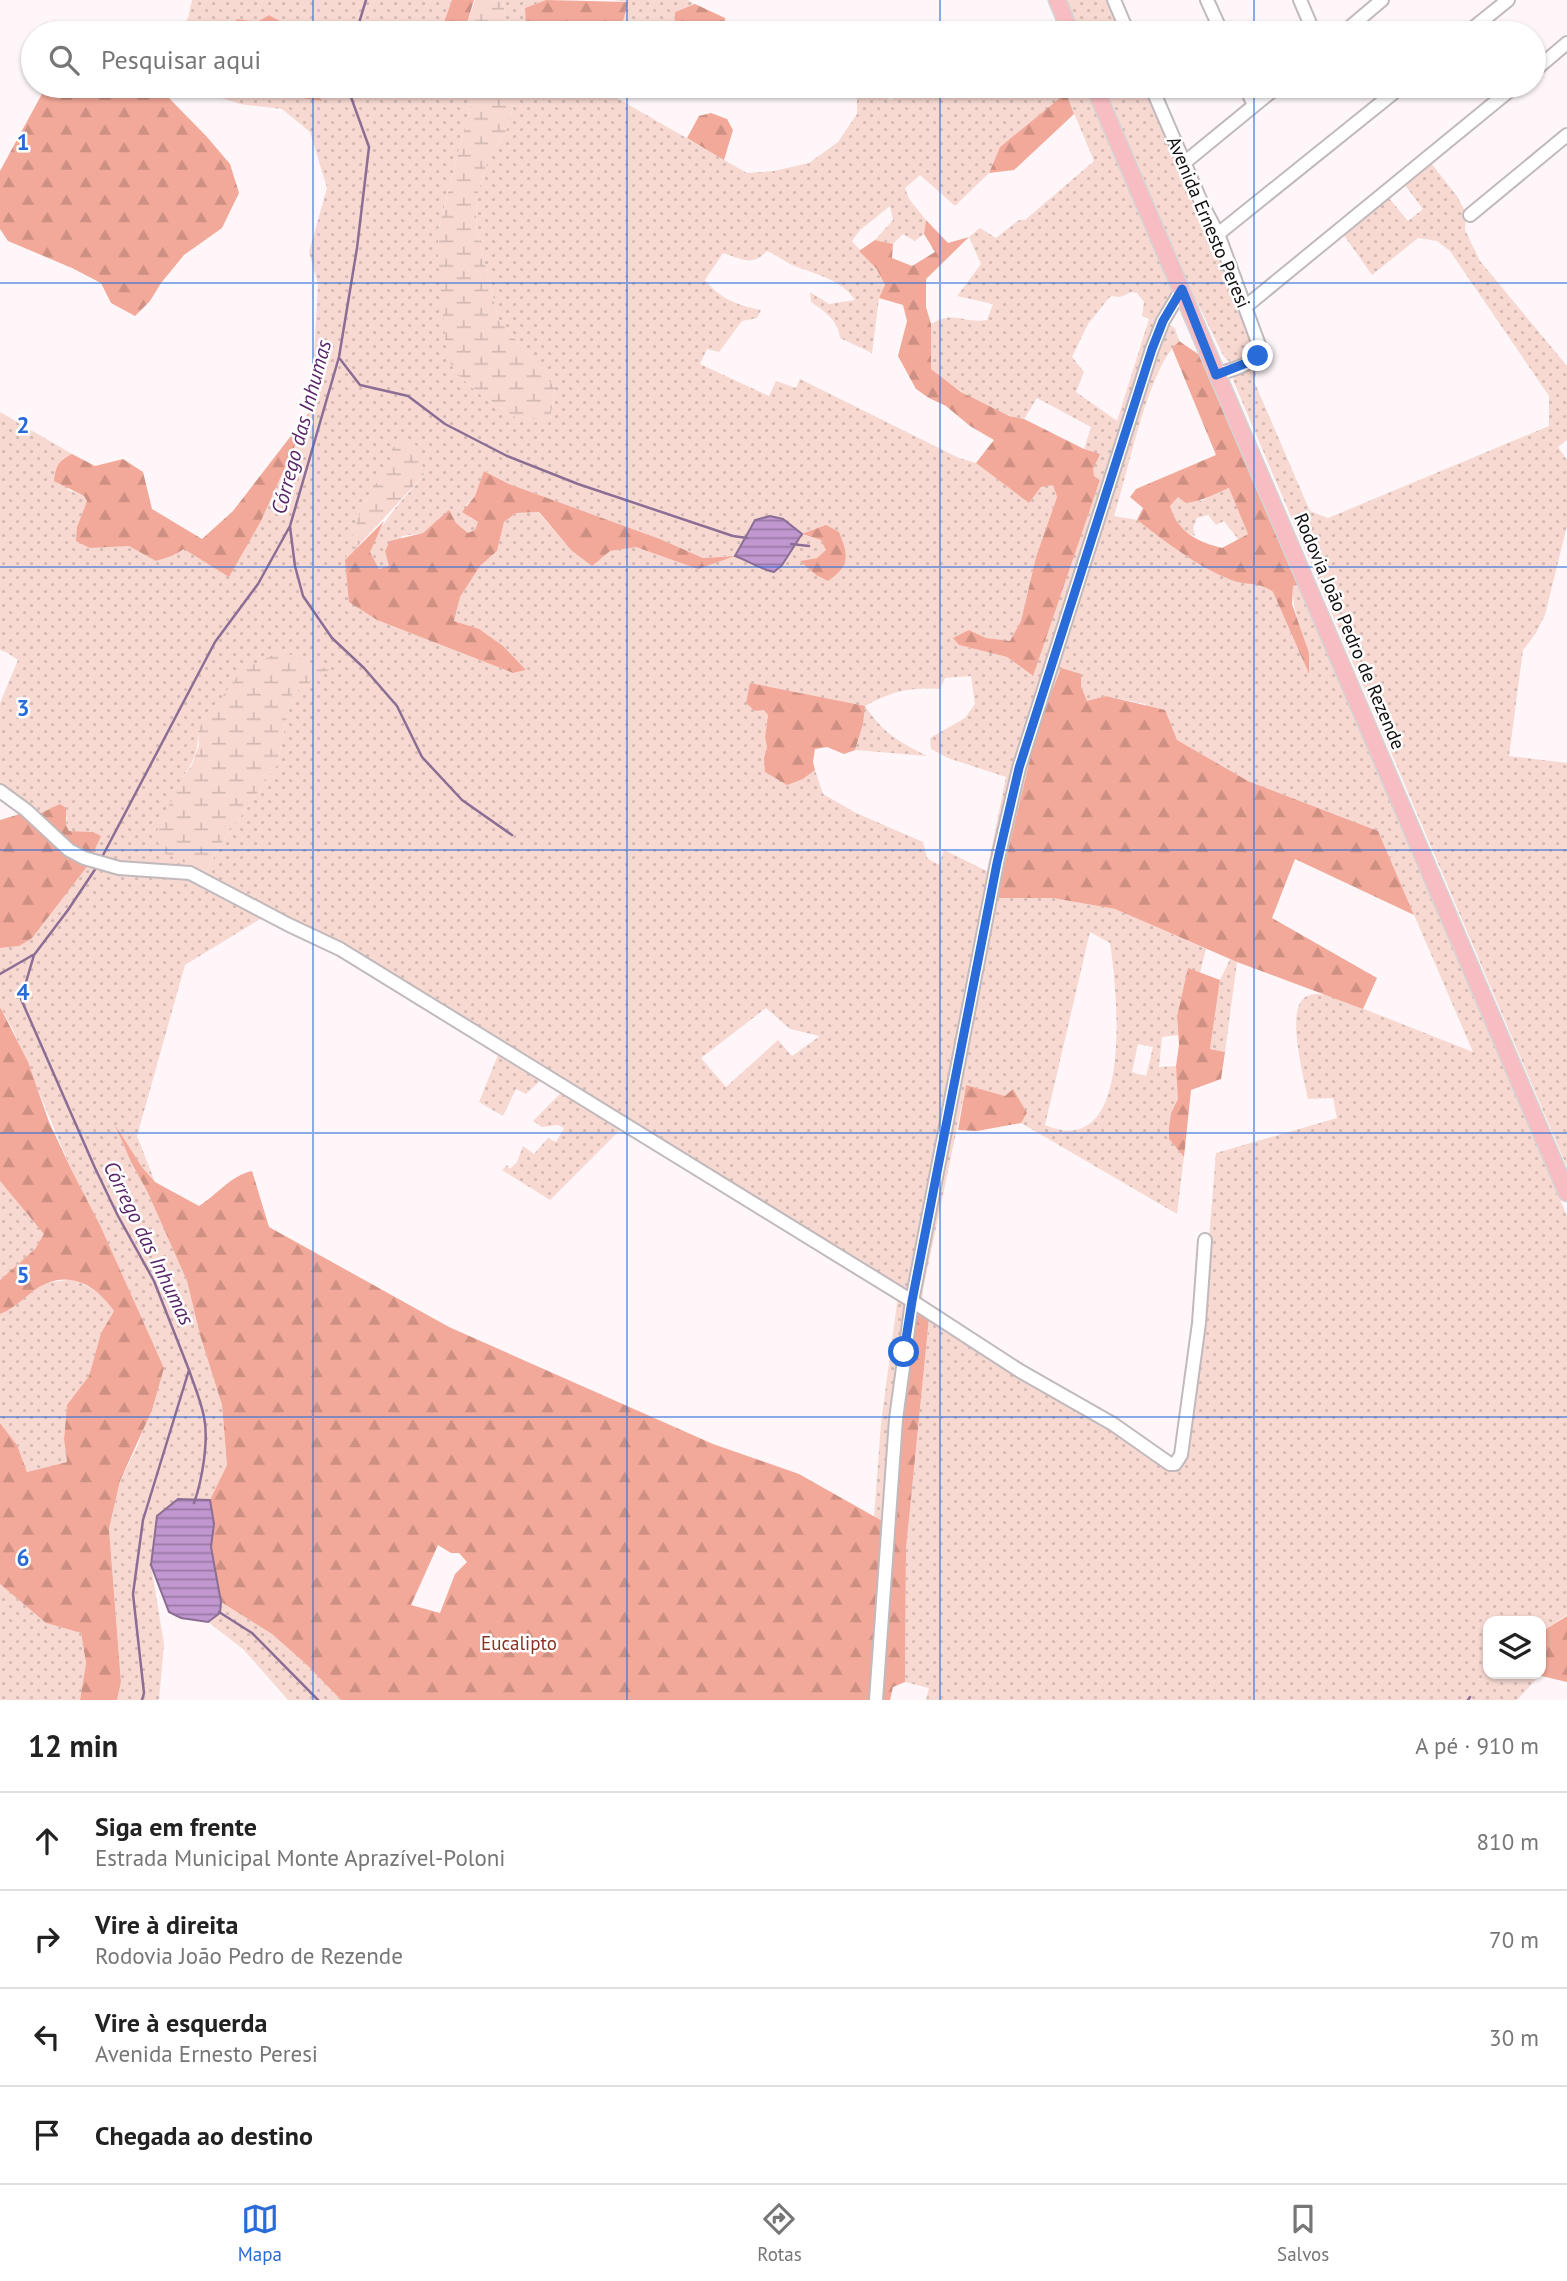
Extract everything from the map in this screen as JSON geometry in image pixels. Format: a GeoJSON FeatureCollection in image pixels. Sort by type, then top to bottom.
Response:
{"type":"FeatureCollection","features":[{"type":"Feature","properties":{"kind":"main road"},"geometry":{"type":"LineString","coordinates":[[1056,0],[1066,21]]}},
{"type":"Feature","properties":{"kind":"main road","name":"Rodovia João Pedro de Rezende"},"geometry":{"type":"LineString","coordinates":[[1099,98],[1567,1193]]}},
{"type":"Feature","properties":{"kind":"street"},"geometry":{"type":"LineString","coordinates":[[1114,0],[1123,21]]}},
{"type":"Feature","properties":{"kind":"street"},"geometry":{"type":"LineString","coordinates":[[1207,0],[1217,21]]}},
{"type":"Feature","properties":{"kind":"street"},"geometry":{"type":"LineString","coordinates":[[1300,0],[1309,21]]}},
{"type":"Feature","properties":{"kind":"street"},"geometry":{"type":"LineString","coordinates":[[1357,21],[1382,0]]}},
{"type":"Feature","properties":{"kind":"street"},"geometry":{"type":"LineString","coordinates":[[1482,21],[1508,0]]}},
{"type":"Feature","properties":{"kind":"street"},"geometry":{"type":"LineString","coordinates":[[1546,61],[1567,43]]}},
{"type":"Feature","properties":{"kind":"street","name":"Avenida Ernesto Peresi"},"geometry":{"type":"LineString","coordinates":[[1156,98],[1218,234],[1259,345],[1258,356],[1254,360],[1216,375]]}},
{"type":"Feature","properties":{"kind":"street"},"geometry":{"type":"LineString","coordinates":[[1251,98],[1254,105]]}},
{"type":"Feature","properties":{"kind":"street"},"geometry":{"type":"LineString","coordinates":[[1184,163],[1263,98]]}},
{"type":"Feature","properties":{"kind":"street"},"geometry":{"type":"LineString","coordinates":[[1218,234],[1387,98]]}},
{"type":"Feature","properties":{"kind":"street"},"geometry":{"type":"LineString","coordinates":[[1245,307],[1500,98]]}},
{"type":"Feature","properties":{"kind":"street"},"geometry":{"type":"LineString","coordinates":[[1470,215],[1567,135]]}},
{"type":"Feature","properties":{"kind":"street"},"geometry":{"type":"LineString","coordinates":[[876,1700],[896,1419],[912,1301],[997,863],[1019,768],[1152,349],[1163,321],[1182,289]]}},
{"type":"Feature","properties":{"kind":"street"},"geometry":{"type":"LineString","coordinates":[[0,791],[26,810],[69,850],[84,858],[119,868],[190,873],[341,949],[912,1301],[1020,1371],[1112,1424],[1165,1462],[1173,1464],[1181,1454],[1199,1323],[1205,1240]]}},
{"type":"Feature","properties":{"kind":"green space"},"geometry":{"type":"Polygon","coordinates":[[[192,0],[452,0],[444,21],[280,21],[269,15],[259,21],[186,21],[192,0]]]}},
{"type":"Feature","properties":{"kind":"green space"},"geometry":{"type":"Polygon","coordinates":[[[452,0],[474,0],[468,21],[444,21],[452,0]]]}},
{"type":"Feature","properties":{"kind":"green space"},"geometry":{"type":"Polygon","coordinates":[[[475,0],[503,0],[506,21],[468,21],[475,0]]]}},
{"type":"Feature","properties":{"kind":"green space"},"geometry":{"type":"Polygon","coordinates":[[[503,0],[546,0],[525,8],[526,21],[506,21],[503,0]]]}},
{"type":"Feature","properties":{"kind":"green space"},"geometry":{"type":"Polygon","coordinates":[[[546,0],[628,2],[623,21],[526,21],[525,8],[546,0]]]}},
{"type":"Feature","properties":{"kind":"green space"},"geometry":{"type":"Polygon","coordinates":[[[613,0],[688,0],[695,4],[675,12],[675,21],[623,21],[628,2],[613,0]]]}},
{"type":"Feature","properties":{"kind":"green space"},"geometry":{"type":"Polygon","coordinates":[[[1067,0],[1109,0],[1118,21],[1076,21],[1067,0]]]}},
{"type":"Feature","properties":{"kind":"green space"},"geometry":{"type":"Polygon","coordinates":[[[695,4],[725,18],[725,21],[675,21],[675,12],[695,4]]]}},
{"type":"Feature","properties":{"kind":"green space"},"geometry":{"type":"Polygon","coordinates":[[[269,15],[280,21],[259,21],[269,15]]]}},
{"type":"Feature","properties":{"kind":"green space"},"geometry":{"type":"Polygon","coordinates":[[[40,98],[169,98],[230,164],[239,193],[222,228],[184,255],[150,301],[135,316],[111,303],[101,283],[8,241],[0,229],[0,171],[40,98]]]}},
{"type":"Feature","properties":{"kind":"green space"},"geometry":{"type":"Polygon","coordinates":[[[221,98],[472,98],[438,231],[457,374],[483,397],[518,419],[550,419],[555,389],[499,321],[477,231],[476,200],[486,166],[506,131],[514,98],[617,98],[747,173],[774,171],[809,163],[838,142],[857,114],[857,98],[1061,98],[1000,147],[989,173],[955,206],[920,175],[905,188],[909,199],[926,220],[924,234],[915,241],[903,234],[893,244],[875,240],[893,220],[890,206],[860,230],[852,241],[876,268],[885,286],[879,298],[872,353],[840,338],[834,321],[811,302],[810,292],[829,304],[855,300],[842,287],[767,251],[751,260],[723,253],[705,280],[730,300],[761,310],[757,318],[742,321],[719,352],[707,349],[700,364],[769,396],[776,381],[796,388],[800,379],[959,458],[976,463],[1029,503],[1041,487],[1053,484],[1057,497],[1036,557],[1021,621],[1010,642],[986,638],[969,630],[959,645],[1007,657],[1032,676],[1100,480],[1094,476],[1084,449],[1091,427],[1037,398],[1024,419],[987,407],[963,393],[931,369],[931,324],[947,318],[987,320],[993,304],[957,296],[981,264],[969,237],[980,228],[996,238],[1019,220],[1025,220],[1094,161],[1068,98],[1092,98],[1174,290],[1160,319],[1016,767],[910,1290],[907,1291],[206,873],[219,847],[277,765],[292,694],[328,670],[198,729],[195,755],[182,778],[191,868],[133,865],[92,856],[93,832],[69,831],[66,825],[67,817],[37,815],[0,786],[0,703],[18,660],[0,650],[0,412],[72,454],[62,459],[68,490],[84,496],[87,501],[77,527],[90,548],[129,545],[156,561],[172,556],[184,548],[204,560],[233,568],[261,521],[311,410],[318,284],[309,252],[327,188],[310,132],[282,109],[240,104],[221,98]],[[1132,292],[1120,297],[1111,296],[1088,324],[1072,357],[1084,372],[1076,392],[1117,421],[1149,319],[1142,316],[1144,302],[1137,293],[1132,292]],[[392,457],[366,499],[349,586],[350,602],[377,620],[513,673],[526,670],[493,640],[476,629],[454,621],[460,597],[480,566],[497,551],[504,522],[516,513],[538,512],[571,550],[610,551],[636,546],[698,569],[731,556],[703,558],[660,539],[509,484],[485,471],[475,496],[466,505],[470,518],[478,522],[476,530],[468,533],[456,523],[449,511],[423,533],[402,536],[389,567],[379,569],[370,552],[380,530],[424,475],[392,457]],[[783,519],[736,556],[751,561],[760,569],[782,565],[802,534],[783,519]],[[839,532],[804,535],[821,540],[827,550],[817,558],[801,561],[816,575],[839,532]],[[971,676],[945,678],[940,689],[901,691],[865,706],[892,736],[927,756],[855,750],[863,724],[750,683],[768,715],[764,758],[803,779],[815,770],[823,794],[856,813],[923,842],[927,858],[939,865],[944,850],[987,871],[1006,777],[948,758],[931,749],[930,738],[965,718],[975,704],[971,676]],[[766,1008],[701,1058],[726,1087],[778,1040],[792,1056],[820,1036],[790,1029],[766,1008]]]}},
{"type":"Feature","properties":{"kind":"green space"},"geometry":{"type":"Polygon","coordinates":[[[514,98],[506,131],[486,166],[476,200],[477,231],[499,321],[555,388],[550,419],[518,419],[483,397],[457,374],[447,358],[438,261],[438,231],[472,99],[514,98]]]}},
{"type":"Feature","properties":{"kind":"green space"},"geometry":{"type":"Polygon","coordinates":[[[1060,98],[1068,98],[1074,114],[1014,170],[989,173],[1000,147],[1060,98]]]}},
{"type":"Feature","properties":{"kind":"green space"},"geometry":{"type":"Polygon","coordinates":[[[1109,98],[1151,98],[1230,283],[1253,351],[1244,360],[1231,363],[1224,357],[1189,286],[1109,98]]]}},
{"type":"Feature","properties":{"kind":"green space"},"geometry":{"type":"Polygon","coordinates":[[[711,113],[727,119],[733,130],[724,160],[687,138],[699,116],[711,113]]]}},
{"type":"Feature","properties":{"kind":"green space"},"geometry":{"type":"Polygon","coordinates":[[[1430,162],[1457,196],[1466,213],[1465,230],[1480,261],[1567,366],[1567,440],[1558,447],[1567,460],[1567,526],[1545,615],[1523,650],[1509,756],[1567,763],[1567,1167],[1233,380],[1236,373],[1255,362],[1258,367],[1254,381],[1310,511],[1328,518],[1549,426],[1549,396],[1450,251],[1437,241],[1418,238],[1372,275],[1343,234],[1388,197],[1408,221],[1423,209],[1404,184],[1430,162]]]}},
{"type":"Feature","properties":{"kind":"green space"},"geometry":{"type":"Polygon","coordinates":[[[926,220],[948,243],[969,237],[926,279],[926,307],[931,324],[931,369],[961,392],[1009,416],[1024,419],[1084,449],[1100,454],[1093,469],[1094,476],[1100,480],[1033,676],[1007,657],[959,645],[953,638],[969,630],[986,638],[1010,641],[1021,621],[1036,557],[1057,497],[1053,485],[1041,487],[1029,503],[976,463],[994,440],[970,426],[946,406],[916,389],[898,356],[907,321],[903,305],[879,298],[885,285],[876,268],[859,251],[875,240],[893,244],[892,258],[912,266],[935,252],[924,234],[926,220]]]}},
{"type":"Feature","properties":{"kind":"green space"},"geometry":{"type":"Polygon","coordinates":[[[1167,323],[1175,328],[1179,341],[1157,374],[1148,397],[1114,516],[1137,520],[1184,555],[1233,581],[1264,585],[1273,592],[1308,672],[1307,650],[1293,598],[1293,586],[1299,584],[1567,1216],[1567,1615],[1546,1629],[1546,1616],[1483,1616],[1483,1679],[1536,1679],[1517,1700],[926,1700],[929,1688],[905,1682],[906,1549],[929,1318],[1174,1466],[1202,1323],[1216,1153],[1337,1118],[1333,1098],[1308,1099],[1296,1031],[1296,1017],[1304,998],[1314,994],[1331,996],[1473,1052],[1378,831],[1248,781],[1177,740],[1145,704],[1106,696],[1087,702],[1081,686],[1037,730],[998,897],[1053,898],[1115,909],[1206,949],[1200,973],[1188,969],[1177,1016],[1178,1035],[1162,1037],[1159,1067],[1176,1066],[1179,1091],[1171,1113],[1169,1139],[1184,1157],[1177,1214],[1021,1123],[1027,1113],[1005,1096],[966,1085],[922,1305],[916,1300],[1021,767],[1167,323]],[[1090,932],[1045,1125],[1074,1130],[1095,1119],[1107,1097],[1114,1066],[1117,1031],[1110,943],[1090,932]],[[1138,1044],[1132,1072],[1146,1076],[1153,1047],[1138,1044]]]}},
{"type":"Feature","properties":{"kind":"green space"},"geometry":{"type":"Polygon","coordinates":[[[1179,341],[1201,356],[1299,584],[1293,586],[1292,604],[1309,653],[1309,674],[1273,592],[1263,586],[1231,580],[1206,568],[1137,520],[1143,508],[1130,497],[1136,489],[1216,455],[1172,348],[1179,341]],[[1229,488],[1192,502],[1186,503],[1178,497],[1170,506],[1183,529],[1196,539],[1222,548],[1248,534],[1229,488]]]}},
{"type":"Feature","properties":{"kind":"green space"},"geometry":{"type":"Polygon","coordinates":[[[311,410],[261,521],[229,577],[184,549],[156,561],[129,546],[90,548],[76,541],[77,527],[87,501],[84,496],[54,481],[58,464],[72,454],[95,466],[123,459],[143,472],[152,509],[202,539],[233,511],[311,410]]]}},
{"type":"Feature","properties":{"kind":"green space"},"geometry":{"type":"Polygon","coordinates":[[[403,443],[419,446],[424,475],[345,560],[368,495],[386,470],[392,448],[403,443]]]}},
{"type":"Feature","properties":{"kind":"green space"},"geometry":{"type":"Polygon","coordinates":[[[484,471],[509,484],[660,539],[703,558],[735,556],[698,569],[636,547],[610,551],[592,566],[571,550],[539,512],[516,513],[504,522],[497,551],[480,566],[460,597],[454,621],[479,629],[503,646],[526,670],[513,673],[377,620],[349,602],[345,560],[384,521],[370,552],[379,569],[389,566],[385,551],[390,541],[423,533],[449,510],[456,523],[468,533],[475,530],[478,522],[462,512],[475,496],[484,471]]]}},
{"type":"Feature","properties":{"kind":"green space"},"geometry":{"type":"Polygon","coordinates":[[[1230,488],[1249,534],[1238,539],[1224,521],[1216,525],[1208,515],[1197,518],[1193,528],[1195,536],[1185,531],[1176,521],[1170,506],[1178,497],[1202,501],[1212,494],[1230,488]]]}},
{"type":"Feature","properties":{"kind":"green space"},"geometry":{"type":"Polygon","coordinates":[[[826,525],[839,532],[846,553],[841,570],[828,581],[800,561],[817,558],[826,550],[821,540],[802,534],[826,525]]]}},
{"type":"Feature","properties":{"kind":"green space"},"geometry":{"type":"Polygon","coordinates":[[[281,651],[329,670],[292,694],[277,765],[219,847],[206,873],[160,851],[156,833],[182,778],[192,765],[199,745],[198,729],[242,670],[281,651]]]}},
{"type":"Feature","properties":{"kind":"green space"},"geometry":{"type":"Polygon","coordinates":[[[1061,668],[1081,674],[1081,686],[1087,701],[1106,696],[1165,710],[1177,740],[1248,781],[1378,831],[1414,915],[1295,859],[1272,918],[1377,978],[1363,1009],[1237,962],[1115,909],[1053,898],[998,898],[1037,730],[1061,668]]]}},
{"type":"Feature","properties":{"kind":"green space"},"geometry":{"type":"Polygon","coordinates":[[[750,683],[865,706],[855,750],[844,754],[827,747],[815,749],[815,770],[803,779],[787,785],[765,772],[768,715],[764,710],[755,711],[746,703],[750,683]]]}},
{"type":"Feature","properties":{"kind":"green space"},"geometry":{"type":"Polygon","coordinates":[[[60,804],[66,808],[66,825],[69,831],[93,832],[101,836],[92,856],[71,847],[37,815],[60,804]]]}},
{"type":"Feature","properties":{"kind":"green space"},"geometry":{"type":"Polygon","coordinates":[[[23,813],[89,864],[32,938],[19,946],[0,948],[0,820],[23,813]]]}},
{"type":"Feature","properties":{"kind":"green space"},"geometry":{"type":"Polygon","coordinates":[[[89,864],[179,874],[265,916],[185,965],[137,1136],[155,1182],[117,1129],[187,1281],[200,1335],[222,1405],[227,1465],[210,1500],[195,1499],[151,1565],[164,1644],[159,1700],[117,1700],[121,1682],[109,1529],[120,1481],[138,1445],[164,1368],[100,1225],[71,1169],[13,1030],[0,1007],[0,948],[19,946],[89,864]]]}},
{"type":"Feature","properties":{"kind":"green space"},"geometry":{"type":"Polygon","coordinates":[[[1230,959],[1237,962],[1225,1052],[1210,1049],[1220,980],[1230,959]]]}},
{"type":"Feature","properties":{"kind":"green space"},"geometry":{"type":"Polygon","coordinates":[[[1188,968],[1220,980],[1210,1049],[1225,1052],[1221,1079],[1191,1090],[1184,1157],[1169,1139],[1169,1128],[1171,1113],[1178,1099],[1177,1016],[1188,968]]]}},
{"type":"Feature","properties":{"kind":"green space"},"geometry":{"type":"Polygon","coordinates":[[[0,1007],[28,1062],[49,1122],[100,1225],[164,1368],[152,1410],[120,1481],[109,1529],[121,1682],[117,1700],[80,1700],[86,1663],[81,1633],[46,1623],[0,1584],[0,1423],[17,1445],[27,1472],[67,1462],[64,1439],[67,1405],[89,1376],[101,1333],[114,1311],[101,1295],[84,1284],[56,1280],[39,1287],[0,1314],[0,1280],[35,1249],[44,1234],[0,1181],[0,1007]]]}},
{"type":"Feature","properties":{"kind":"green space"},"geometry":{"type":"Polygon","coordinates":[[[500,1050],[544,1077],[526,1094],[516,1089],[503,1116],[479,1102],[500,1050]]]}},
{"type":"Feature","properties":{"kind":"green space"},"geometry":{"type":"Polygon","coordinates":[[[966,1085],[1005,1096],[1013,1089],[1027,1113],[1021,1123],[977,1131],[958,1130],[966,1085]]]}},
{"type":"Feature","properties":{"kind":"green space"},"geometry":{"type":"Polygon","coordinates":[[[564,1090],[622,1128],[550,1200],[502,1170],[507,1165],[510,1169],[517,1162],[523,1146],[534,1154],[548,1138],[556,1142],[564,1128],[558,1125],[542,1127],[533,1121],[564,1090]]]}},
{"type":"Feature","properties":{"kind":"green space","name":"Eucalipto"},"geometry":{"type":"Polygon","coordinates":[[[115,1125],[155,1182],[199,1206],[231,1181],[252,1171],[269,1227],[449,1327],[713,1444],[799,1474],[884,1522],[872,1700],[341,1700],[272,1634],[221,1602],[211,1547],[214,1524],[210,1500],[227,1465],[222,1405],[200,1335],[187,1281],[148,1193],[115,1125]],[[438,1545],[411,1605],[440,1613],[455,1574],[467,1562],[459,1553],[451,1553],[438,1545]]]}},
{"type":"Feature","properties":{"kind":"green space"},"geometry":{"type":"Polygon","coordinates":[[[0,1181],[45,1234],[35,1249],[0,1280],[0,1181]]]}},
{"type":"Feature","properties":{"kind":"green space"},"geometry":{"type":"Polygon","coordinates":[[[75,1279],[102,1295],[114,1311],[101,1333],[89,1376],[67,1406],[64,1439],[67,1462],[27,1472],[17,1445],[0,1423],[0,1314],[45,1283],[75,1279]]]}},
{"type":"Feature","properties":{"kind":"green space"},"geometry":{"type":"Polygon","coordinates":[[[898,1296],[907,1301],[884,1522],[874,1518],[881,1423],[898,1296]]]}},
{"type":"Feature","properties":{"kind":"green space"},"geometry":{"type":"Polygon","coordinates":[[[921,1312],[929,1318],[906,1549],[905,1682],[893,1687],[890,1700],[879,1700],[901,1420],[914,1316],[921,1312]]]}},
{"type":"Feature","properties":{"kind":"green space"},"geometry":{"type":"Polygon","coordinates":[[[0,1584],[46,1623],[81,1633],[86,1663],[80,1700],[0,1700],[0,1584]]]}},
{"type":"Feature","properties":{"kind":"green space"},"geometry":{"type":"Polygon","coordinates":[[[221,1602],[272,1634],[341,1700],[288,1700],[243,1649],[208,1622],[220,1613],[221,1602]]]}},
{"type":"Feature","properties":{"kind":"green space"},"geometry":{"type":"Polygon","coordinates":[[[1567,1616],[1567,1682],[1546,1677],[1546,1629],[1567,1616]]]}},
{"type":"Feature","properties":{"kind":"shaded area"},"geometry":{"type":"Polygon","coordinates":[[[770,516],[783,519],[802,534],[782,565],[774,572],[735,556],[755,520],[770,516]]]}},
{"type":"Feature","properties":{"kind":"shaded area"},"geometry":{"type":"Polygon","coordinates":[[[178,1499],[210,1500],[214,1524],[211,1547],[221,1602],[220,1613],[208,1622],[181,1618],[169,1612],[151,1565],[157,1516],[178,1499]]]}},
{"type":"Feature","properties":{"kind":"waterway","name":"Córrego das Inhumas"},"geometry":{"type":"LineString","coordinates":[[360,21],[366,0]]}},
{"type":"Feature","properties":{"kind":"waterway","name":"Córrego das Inhumas"},"geometry":{"type":"LineString","coordinates":[[101,859],[215,642],[258,584],[290,526],[339,357],[357,248],[369,147],[351,98]]}},
{"type":"Feature","properties":{"kind":"waterway"},"geometry":{"type":"LineString","coordinates":[[340,359],[360,385],[408,396],[445,424],[507,456],[578,484],[733,536],[747,538]]}},
{"type":"Feature","properties":{"kind":"waterway"},"geometry":{"type":"LineString","coordinates":[[290,527],[295,566],[303,596],[332,638],[364,668],[397,706],[422,757],[462,800],[512,835]]}},
{"type":"Feature","properties":{"kind":"waterway"},"geometry":{"type":"LineString","coordinates":[[791,544],[809,546]]}},
{"type":"Feature","properties":{"kind":"waterway","name":"Córrego das Inhumas"},"geometry":{"type":"LineString","coordinates":[[96,868],[34,955],[21,999],[95,1168],[154,1281],[189,1370],[143,1520],[133,1594],[144,1693],[142,1700]]}},
{"type":"Feature","properties":{"kind":"waterway"},"geometry":{"type":"LineString","coordinates":[[0,974],[33,955]]}},
{"type":"Feature","properties":{"kind":"waterway"},"geometry":{"type":"LineString","coordinates":[[189,1370],[201,1405],[206,1437],[200,1484],[194,1503]]}},
{"type":"Feature","properties":{"kind":"waterway"},"geometry":{"type":"LineString","coordinates":[[219,1612],[252,1633],[318,1700]]}},
{"type":"Feature","properties":{"kind":"route"},"geometry":{"type":"LineString","coordinates":[[904,1352],[997,863],[1019,768],[1152,349],[1163,321],[1182,289],[1216,375],[1258,356]]}}]}
